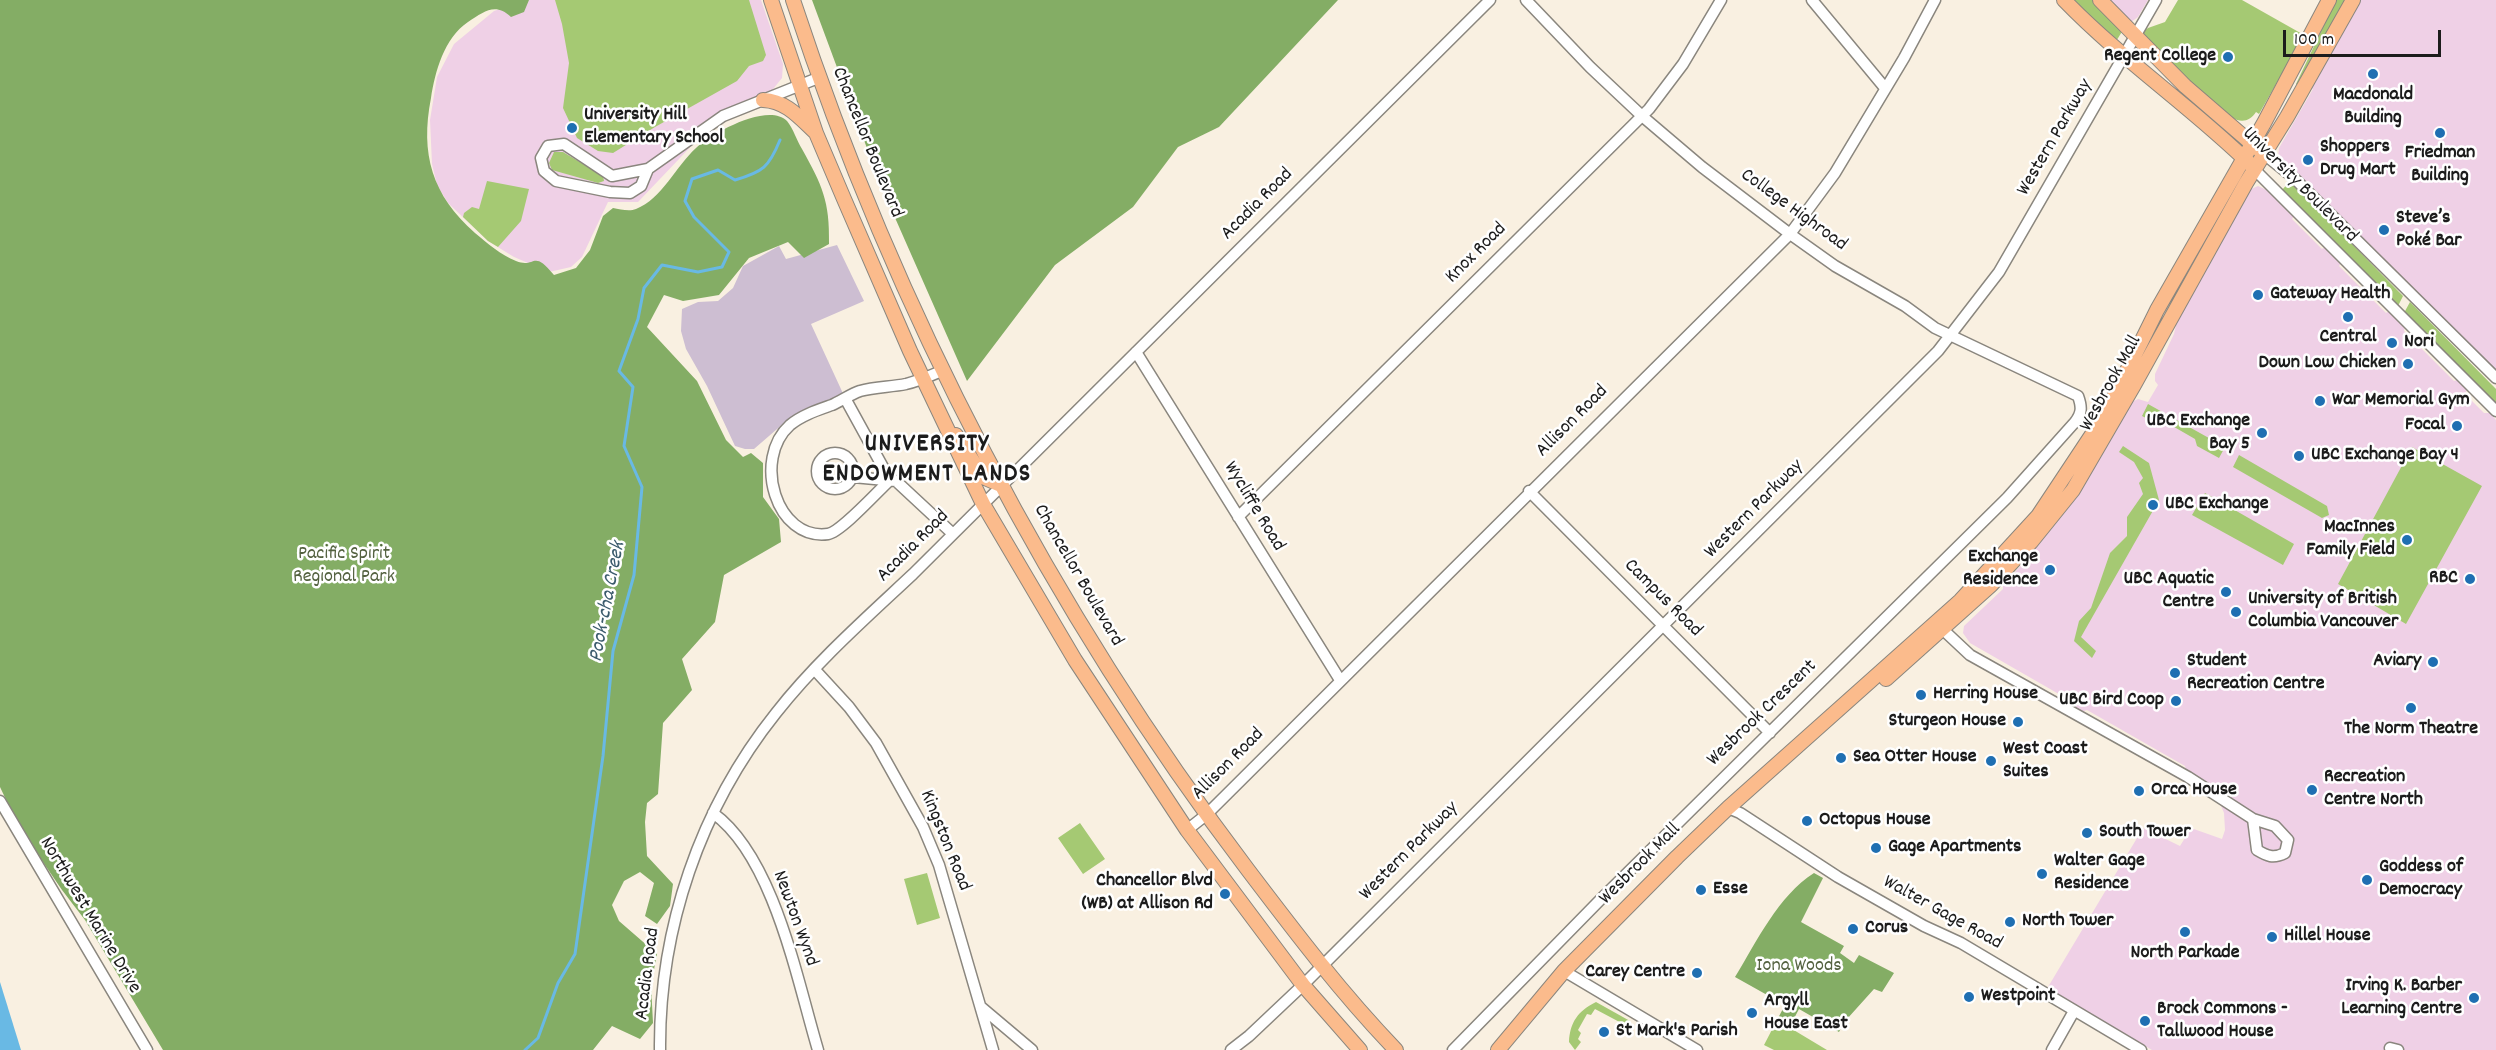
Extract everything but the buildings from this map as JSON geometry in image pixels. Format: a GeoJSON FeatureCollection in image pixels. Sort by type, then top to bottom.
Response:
{"type":"FeatureCollection","features":[{"type":"Feature","properties":{"kind":"main road","name":"Chancellor Boulevard"},"geometry":{"type":"LineString","coordinates":[[771,0],[816,133],[922,378],[983,504],[1075,660],[1187,830],[1303,985],[1360,1050]]}},
{"type":"Feature","properties":{"kind":"main road","name":"Chancellor Boulevard"},"geometry":{"type":"LineString","coordinates":[[793,0],[818,78],[892,260],[1001,485],[1060,589],[1132,706],[1206,815],[1322,966],[1396,1050]]}},
{"type":"Feature","properties":{"kind":"main road","name":"University Boulevard"},"geometry":{"type":"LineString","coordinates":[[2064,0],[2123,55],[2249,164]]}},
{"type":"Feature","properties":{"kind":"main road","name":"University Boulevard"},"geometry":{"type":"LineString","coordinates":[[2100,0],[2185,86],[2264,154]]}},
{"type":"Feature","properties":{"kind":"main road","name":"Wesbrook Mall"},"geometry":{"type":"LineString","coordinates":[[1498,1050],[1564,971],[1728,808],[1826,721],[1857,703],[1939,626],[1990,585],[2031,542],[2073,490],[2249,164],[2252,144],[2330,0]]}},
{"type":"Feature","properties":{"kind":"main road","name":"Wesbrook Mall"},"geometry":{"type":"LineString","coordinates":[[2249,164],[2264,154],[2353,0]]}},
{"type":"Feature","properties":{"kind":"main road"},"geometry":{"type":"LineString","coordinates":[[763,100],[786,106],[816,133]]}},
{"type":"Feature","properties":{"kind":"main road"},"geometry":{"type":"LineString","coordinates":[[938,411],[983,477],[1001,485]]}},
{"type":"Feature","properties":{"kind":"street","name":"Acadia Road"},"geometry":{"type":"LineString","coordinates":[[660,1050],[662,997],[674,923],[691,867],[713,813],[737,768],[763,730],[815,670],[1490,0]]}},
{"type":"Feature","properties":{"kind":"street","name":"College Highroad"},"geometry":{"type":"LineString","coordinates":[[1526,0],[1590,67],[1642,116],[1702,167],[1790,234],[1835,266],[1905,306],[1951,336],[1998,356],[2078,396]]}},
{"type":"Feature","properties":{"kind":"street","name":"Knox Road"},"geometry":{"type":"LineString","coordinates":[[1238,516],[1642,116],[1683,64],[1721,0]]}},
{"type":"Feature","properties":{"kind":"street"},"geometry":{"type":"LineString","coordinates":[[1812,0],[1884,88]]}},
{"type":"Feature","properties":{"kind":"street","name":"Allison Road"},"geometry":{"type":"LineString","coordinates":[[1187,830],[1206,815],[1529,491],[1790,234],[1835,173],[1935,0]]}},
{"type":"Feature","properties":{"kind":"street","name":"Western Parkway"},"geometry":{"type":"LineString","coordinates":[[1231,1050],[1303,985],[1914,378],[1951,336],[1999,272],[2156,0]]}},
{"type":"Feature","properties":{"kind":"street"},"geometry":{"type":"LineString","coordinates":[[648,169],[641,186],[630,193],[610,192],[556,181],[544,171],[541,158],[548,146],[564,144],[612,176],[648,169],[723,116],[818,78]]}},
{"type":"Feature","properties":{"kind":"street","name":"University Boulevard"},"geometry":{"type":"LineString","coordinates":[[2264,154],[2295,179],[2496,378]]}},
{"type":"Feature","properties":{"kind":"street","name":"University Boulevard"},"geometry":{"type":"LineString","coordinates":[[2249,164],[2496,411]]}},
{"type":"Feature","properties":{"kind":"street"},"geometry":{"type":"LineString","coordinates":[[610,192],[612,176]]}},
{"type":"Feature","properties":{"kind":"street","name":"Wycliffe Road"},"geometry":{"type":"LineString","coordinates":[[1136,352],[1340,681]]}},
{"type":"Feature","properties":{"kind":"street"},"geometry":{"type":"LineString","coordinates":[[890,480],[840,528],[828,534],[806,531],[788,518],[774,495],[770,470],[775,446],[790,425],[807,414],[846,400],[859,392],[906,384],[944,370]]}},
{"type":"Feature","properties":{"kind":"street","name":"Wesbrook Crescent"},"geometry":{"type":"LineString","coordinates":[[1454,1050],[1533,968],[2007,498],[2050,452],[2080,415],[2082,406],[2078,396]]}},
{"type":"Feature","properties":{"kind":"street"},"geometry":{"type":"LineString","coordinates":[[846,400],[890,480]]}},
{"type":"Feature","properties":{"kind":"street"},"geometry":{"type":"LineString","coordinates":[[853,477],[896,482],[953,534]]}},
{"type":"Feature","properties":{"kind":"street","name":"Campus Road"},"geometry":{"type":"LineString","coordinates":[[1529,491],[1770,733]]}},
{"type":"Feature","properties":{"kind":"street"},"geometry":{"type":"LineString","coordinates":[[1939,626],[1970,656],[2188,777],[2253,819]]}},
{"type":"Feature","properties":{"kind":"street","name":"Kingston Road"},"geometry":{"type":"LineString","coordinates":[[815,670],[849,707],[876,743],[923,827],[939,865],[993,1050]]}},
{"type":"Feature","properties":{"kind":"street","name":"Northwest Marine Drive"},"geometry":{"type":"LineString","coordinates":[[0,801],[147,1050]]}},
{"type":"Feature","properties":{"kind":"street","name":"Walter Gage Road"},"geometry":{"type":"LineString","coordinates":[[1728,808],[1740,813],[1838,877],[1924,926],[1961,943],[2141,1050]]}},
{"type":"Feature","properties":{"kind":"street","name":"Newton Wynd"},"geometry":{"type":"LineString","coordinates":[[713,813],[725,822],[737,837],[768,891],[779,916],[818,1050]]}},
{"type":"Feature","properties":{"kind":"street"},"geometry":{"type":"LineString","coordinates":[[1564,971],[1697,1050]]}},
{"type":"Feature","properties":{"kind":"street"},"geometry":{"type":"LineString","coordinates":[[981,1006],[1032,1050]]}},
{"type":"Feature","properties":{"kind":"street"},"geometry":{"type":"LineString","coordinates":[[2052,1050],[2074,1011]]}},
{"type":"Feature","properties":{"kind":"shaded area","name":"University Hill Elementary School"},"geometry":{"type":"Polygon","coordinates":[[[527,0],[761,0],[783,64],[782,78],[761,104],[731,117],[700,137],[638,202],[608,202],[582,257],[571,267],[549,272],[514,257],[488,241],[448,203],[437,185],[432,164],[430,120],[437,77],[454,44],[494,11],[527,0]]]}},
{"type":"Feature","properties":{"kind":"shaded area"},"geometry":{"type":"Polygon","coordinates":[[[2106,0],[2148,0],[2138,17],[2131,22],[2106,0]]]}},
{"type":"Feature","properties":{"kind":"shaded area"},"geometry":{"type":"Polygon","coordinates":[[[2360,0],[2496,0],[2496,370],[2296,172],[2278,158],[2279,148],[2360,0]]]}},
{"type":"Feature","properties":{"kind":"shaded area","name":"University of British Columbia Vancouver"},"geometry":{"type":"Polygon","coordinates":[[[2258,186],[2269,191],[2294,216],[2292,219],[2322,249],[2325,247],[2341,263],[2339,266],[2386,313],[2389,311],[2405,327],[2404,331],[2454,381],[2457,380],[2467,390],[2465,394],[2484,413],[2490,413],[2496,420],[2496,1050],[2152,1050],[2048,987],[2143,828],[2180,846],[2191,828],[2222,839],[2225,830],[2224,813],[2220,803],[2186,771],[2185,766],[2087,710],[2081,712],[2072,706],[2071,701],[1970,643],[1963,633],[1964,626],[2003,589],[2003,585],[2077,497],[2132,402],[2138,399],[2148,402],[2158,385],[2155,381],[2155,374],[2174,334],[2178,316],[2249,190],[2258,186]]]}},
{"type":"Feature","properties":{"kind":"shaded area"},"geometry":{"type":"Polygon","coordinates":[[[837,245],[864,301],[811,324],[846,400],[784,423],[754,449],[735,446],[707,386],[686,349],[681,331],[682,309],[698,302],[718,301],[733,288],[743,266],[779,246],[786,259],[837,245]]]}},
{"type":"Feature","properties":{"kind":"green space","name":"Pacific Spirit Regional Park"},"geometry":{"type":"Polygon","coordinates":[[[0,0],[529,0],[524,12],[511,17],[500,10],[490,10],[468,22],[453,37],[438,67],[428,118],[427,137],[433,172],[439,188],[460,219],[494,249],[522,263],[538,261],[554,275],[576,268],[590,250],[603,216],[613,208],[636,209],[654,198],[689,155],[714,135],[740,122],[767,115],[778,116],[789,124],[815,173],[823,194],[828,216],[829,244],[804,258],[788,242],[749,258],[719,295],[683,301],[664,295],[647,327],[697,381],[726,440],[743,457],[751,453],[763,463],[763,497],[779,519],[781,542],[724,575],[715,622],[682,659],[692,690],[663,723],[658,794],[647,803],[645,822],[647,856],[673,884],[670,906],[657,924],[645,916],[654,883],[640,872],[624,881],[612,905],[619,921],[657,954],[651,985],[653,1023],[640,1039],[612,1026],[593,1050],[163,1050],[85,920],[19,827],[0,787],[0,0]]]}},
{"type":"Feature","properties":{"kind":"green space"},"geometry":{"type":"Polygon","coordinates":[[[555,0],[749,0],[766,55],[763,61],[749,66],[737,81],[613,153],[598,151],[577,138],[563,108],[569,63],[555,0]]]}},
{"type":"Feature","properties":{"kind":"green space"},"geometry":{"type":"Polygon","coordinates":[[[812,0],[1338,0],[1219,127],[1178,147],[1133,207],[1055,265],[967,381],[881,186],[812,0]]]}},
{"type":"Feature","properties":{"kind":"green space"},"geometry":{"type":"Polygon","coordinates":[[[2072,0],[2092,0],[2123,30],[2115,43],[2072,0]]]}},
{"type":"Feature","properties":{"kind":"green space","name":"Regent College"},"geometry":{"type":"Polygon","coordinates":[[[2178,0],[2242,0],[2304,35],[2259,114],[2256,112],[2245,121],[2231,117],[2182,76],[2144,37],[2144,31],[2148,28],[2165,22],[2178,0]]]}},
{"type":"Feature","properties":{"kind":"green space"},"geometry":{"type":"Polygon","coordinates":[[[2336,0],[2346,0],[2298,86],[2296,84],[2336,0]]]}},
{"type":"Feature","properties":{"kind":"green space"},"geometry":{"type":"Polygon","coordinates":[[[554,152],[563,152],[603,176],[604,181],[598,183],[552,170],[549,163],[554,152]]]}},
{"type":"Feature","properties":{"kind":"green space"},"geometry":{"type":"Polygon","coordinates":[[[487,181],[529,189],[521,221],[498,247],[488,241],[463,217],[464,213],[472,207],[479,209],[487,181]]]}},
{"type":"Feature","properties":{"kind":"green space"},"geometry":{"type":"Polygon","coordinates":[[[2290,181],[2403,296],[2398,306],[2282,190],[2290,181]]]}},
{"type":"Feature","properties":{"kind":"green space"},"geometry":{"type":"Polygon","coordinates":[[[2410,302],[2496,389],[2496,405],[2404,313],[2410,302]]]}},
{"type":"Feature","properties":{"kind":"green space"},"geometry":{"type":"Polygon","coordinates":[[[2148,404],[2225,447],[2219,458],[2197,446],[2195,439],[2169,424],[2162,426],[2142,416],[2148,404]]]}},
{"type":"Feature","properties":{"kind":"green space"},"geometry":{"type":"Polygon","coordinates":[[[2123,446],[2149,463],[2159,500],[2081,637],[2096,651],[2092,658],[2074,641],[2079,621],[2091,608],[2110,553],[2127,536],[2127,517],[2143,494],[2139,483],[2143,478],[2134,462],[2119,452],[2123,446]]]}},
{"type":"Feature","properties":{"kind":"green space","name":"MacInnes Family Field"},"geometry":{"type":"Polygon","coordinates":[[[2412,447],[2482,486],[2406,624],[2338,584],[2412,447]]]}},
{"type":"Feature","properties":{"kind":"green space"},"geometry":{"type":"Polygon","coordinates":[[[2239,455],[2327,506],[2329,515],[2322,518],[2233,467],[2239,455]]]}},
{"type":"Feature","properties":{"kind":"green space"},"geometry":{"type":"Polygon","coordinates":[[[2205,493],[2294,544],[2283,565],[2192,515],[2205,493]]]}},
{"type":"Feature","properties":{"kind":"green space"},"geometry":{"type":"Polygon","coordinates":[[[1080,823],[1105,859],[1083,874],[1058,838],[1080,823]]]}},
{"type":"Feature","properties":{"kind":"green space"},"geometry":{"type":"Polygon","coordinates":[[[927,873],[940,918],[917,925],[904,879],[927,873]]]}},
{"type":"Feature","properties":{"kind":"green space","name":"Iona Woods"},"geometry":{"type":"Polygon","coordinates":[[[1814,873],[1823,878],[1801,922],[1844,946],[1840,953],[1854,963],[1859,955],[1894,973],[1882,992],[1874,989],[1847,1019],[1841,1016],[1835,1025],[1841,1028],[1839,1032],[1799,1009],[1789,1028],[1777,1020],[1785,1005],[1735,977],[1779,907],[1801,883],[1814,873]]]}},
{"type":"Feature","properties":{"kind":"green space"},"geometry":{"type":"Polygon","coordinates":[[[1596,1002],[1630,1021],[1627,1026],[1595,1009],[1591,1015],[1587,1014],[1578,1030],[1581,1033],[1578,1039],[1581,1042],[1575,1050],[1569,1042],[1573,1023],[1584,1009],[1596,1002]]]}},
{"type":"Feature","properties":{"kind":"green space"},"geometry":{"type":"Polygon","coordinates":[[[1777,1020],[1827,1050],[1774,1050],[1764,1045],[1777,1020]]]}},
{"type":"Feature","properties":{"kind":"water"},"geometry":{"type":"Polygon","coordinates":[[[0,982],[21,1050],[0,1050],[0,982]]]}},
{"type":"Feature","properties":{"kind":"waterway","name":"Pook-cha Creek"},"geometry":{"type":"LineString","coordinates":[[525,1050],[538,1038],[558,983],[575,954],[603,756],[613,651],[634,575],[642,487],[624,446],[633,387],[619,371],[638,319],[644,288],[662,265],[698,272],[722,267],[729,252],[694,217],[685,201],[692,179],[718,170],[735,180],[759,171],[772,157],[780,140]]}},
{"type":"Feature","properties":{"kind":"place","name":"Regent College"},"geometry":{"type":"Point","coordinates":[2228,57]}},
{"type":"Feature","properties":{"kind":"place","name":"Macdonald Building"},"geometry":{"type":"Point","coordinates":[2373,74]}},
{"type":"Feature","properties":{"kind":"place","name":"University Hill Elementary School"},"geometry":{"type":"Point","coordinates":[572,128]}},
{"type":"Feature","properties":{"kind":"place","name":"Friedman Building"},"geometry":{"type":"Point","coordinates":[2440,133]}},
{"type":"Feature","properties":{"kind":"place","name":"Shoppers Drug Mart"},"geometry":{"type":"Point","coordinates":[2308,160]}},
{"type":"Feature","properties":{"kind":"place","name":"Steve’s Poké Bar"},"geometry":{"type":"Point","coordinates":[2384,230]}},
{"type":"Feature","properties":{"kind":"place","name":"Gateway Health"},"geometry":{"type":"Point","coordinates":[2258,295]}},
{"type":"Feature","properties":{"kind":"place","name":"Central"},"geometry":{"type":"Point","coordinates":[2348,317]}},
{"type":"Feature","properties":{"kind":"place","name":"Nori"},"geometry":{"type":"Point","coordinates":[2392,343]}},
{"type":"Feature","properties":{"kind":"place","name":"Down Low Chicken"},"geometry":{"type":"Point","coordinates":[2408,364]}},
{"type":"Feature","properties":{"kind":"place","name":"War Memorial Gym"},"geometry":{"type":"Point","coordinates":[2320,401]}},
{"type":"Feature","properties":{"kind":"place","name":"Focal"},"geometry":{"type":"Point","coordinates":[2457,426]}},
{"type":"Feature","properties":{"kind":"place","name":"UBC Exchange Bay 5"},"geometry":{"type":"Point","coordinates":[2262,433]}},
{"type":"Feature","properties":{"kind":"place","name":"UBC Exchange Bay 4"},"geometry":{"type":"Point","coordinates":[2299,456]}},
{"type":"Feature","properties":{"kind":"place","name":"UBC Exchange"},"geometry":{"type":"Point","coordinates":[2153,505]}},
{"type":"Feature","properties":{"kind":"place","name":"MacInnes Family Field"},"geometry":{"type":"Point","coordinates":[2407,540]}},
{"type":"Feature","properties":{"kind":"place","name":"Exchange Residence"},"geometry":{"type":"Point","coordinates":[2050,570]}},
{"type":"Feature","properties":{"kind":"place","name":"RBC"},"geometry":{"type":"Point","coordinates":[2470,579]}},
{"type":"Feature","properties":{"kind":"place","name":"UBC Aquatic Centre"},"geometry":{"type":"Point","coordinates":[2226,592]}},
{"type":"Feature","properties":{"kind":"place","name":"University of British Columbia Vancouver"},"geometry":{"type":"Point","coordinates":[2236,612]}},
{"type":"Feature","properties":{"kind":"place","name":"Aviary"},"geometry":{"type":"Point","coordinates":[2433,662]}},
{"type":"Feature","properties":{"kind":"place","name":"Student Recreation Centre"},"geometry":{"type":"Point","coordinates":[2175,673]}},
{"type":"Feature","properties":{"kind":"place","name":"Herring House"},"geometry":{"type":"Point","coordinates":[1921,695]}},
{"type":"Feature","properties":{"kind":"place","name":"UBC Bird Coop"},"geometry":{"type":"Point","coordinates":[2176,701]}},
{"type":"Feature","properties":{"kind":"place","name":"The Norm Theatre"},"geometry":{"type":"Point","coordinates":[2411,708]}},
{"type":"Feature","properties":{"kind":"place","name":"Sturgeon House"},"geometry":{"type":"Point","coordinates":[2018,722]}},
{"type":"Feature","properties":{"kind":"place","name":"Sea Otter House"},"geometry":{"type":"Point","coordinates":[1841,758]}},
{"type":"Feature","properties":{"kind":"place","name":"West Coast Suites"},"geometry":{"type":"Point","coordinates":[1991,761]}},
{"type":"Feature","properties":{"kind":"place","name":"Recreation Centre North"},"geometry":{"type":"Point","coordinates":[2312,790]}},
{"type":"Feature","properties":{"kind":"place","name":"Orca House"},"geometry":{"type":"Point","coordinates":[2139,791]}},
{"type":"Feature","properties":{"kind":"place","name":"Octopus House"},"geometry":{"type":"Point","coordinates":[1807,821]}},
{"type":"Feature","properties":{"kind":"place","name":"South Tower"},"geometry":{"type":"Point","coordinates":[2087,833]}},
{"type":"Feature","properties":{"kind":"place","name":"Gage Apartments"},"geometry":{"type":"Point","coordinates":[1876,848]}},
{"type":"Feature","properties":{"kind":"place","name":"Walter Gage Residence"},"geometry":{"type":"Point","coordinates":[2042,874]}},
{"type":"Feature","properties":{"kind":"place","name":"Goddess of Democracy"},"geometry":{"type":"Point","coordinates":[2367,880]}},
{"type":"Feature","properties":{"kind":"place","name":"Esse"},"geometry":{"type":"Point","coordinates":[1701,890]}},
{"type":"Feature","properties":{"kind":"place","name":"Chancellor Blvd (WB) at Allison Rd"},"geometry":{"type":"Point","coordinates":[1225,894]}},
{"type":"Feature","properties":{"kind":"place","name":"North Tower"},"geometry":{"type":"Point","coordinates":[2010,922]}},
{"type":"Feature","properties":{"kind":"place","name":"Corus"},"geometry":{"type":"Point","coordinates":[1853,929]}},
{"type":"Feature","properties":{"kind":"place","name":"North Parkade"},"geometry":{"type":"Point","coordinates":[2185,932]}},
{"type":"Feature","properties":{"kind":"place","name":"Hillel House"},"geometry":{"type":"Point","coordinates":[2272,937]}},
{"type":"Feature","properties":{"kind":"place","name":"Carey Centre"},"geometry":{"type":"Point","coordinates":[1697,973]}},
{"type":"Feature","properties":{"kind":"place","name":"Westpoint"},"geometry":{"type":"Point","coordinates":[1969,997]}},
{"type":"Feature","properties":{"kind":"place","name":"Irving K. Barber Learning Centre"},"geometry":{"type":"Point","coordinates":[2474,998]}},
{"type":"Feature","properties":{"kind":"place","name":"Argyll House East"},"geometry":{"type":"Point","coordinates":[1752,1013]}},
{"type":"Feature","properties":{"kind":"place","name":"Brock Commons - Tallwood House"},"geometry":{"type":"Point","coordinates":[2145,1021]}},
{"type":"Feature","properties":{"kind":"place","name":"St Mark's Parish"},"geometry":{"type":"Point","coordinates":[1604,1032]}},
{"type":"Feature","properties":{"kind":"district","name":"UNIVERSITY ENDOWMENT LANDS"},"geometry":{"type":"Point","coordinates":[927,460]}}]}
